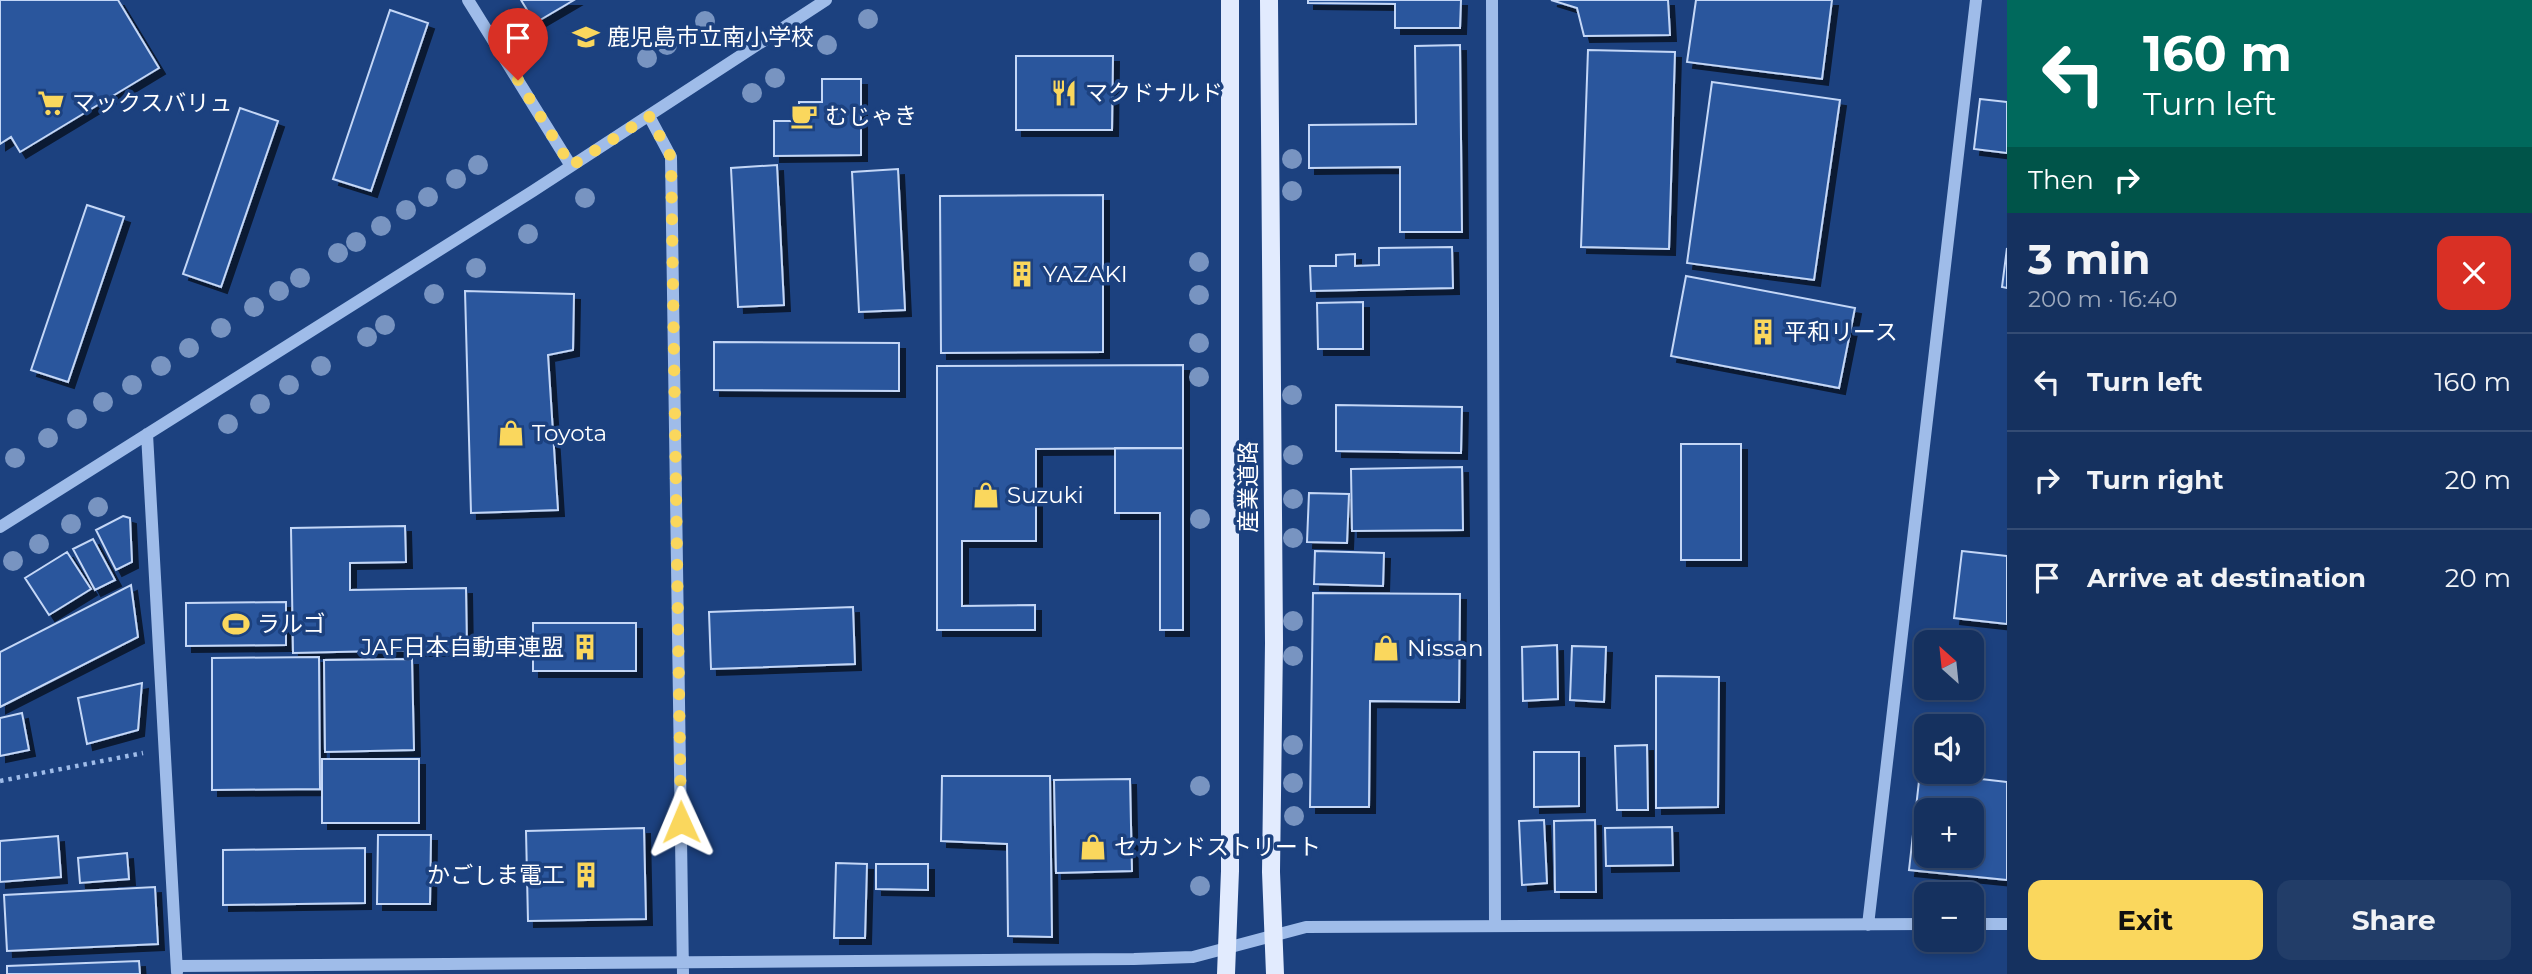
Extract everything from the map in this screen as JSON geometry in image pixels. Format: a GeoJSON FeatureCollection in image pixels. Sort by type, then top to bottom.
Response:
{"type":"FeatureCollection","features":[{"type":"Feature","properties":{"kind":"main road","name":"産業道路"},"geometry":{"type":"LineString","coordinates":[[1226,974],[1230,816],[1230,0]]}},
{"type":"Feature","properties":{"kind":"main road","name":"産業道路"},"geometry":{"type":"LineString","coordinates":[[1269,0],[1274,643],[1271,872],[1275,974]]}},
{"type":"Feature","properties":{"kind":"street"},"geometry":{"type":"LineString","coordinates":[[468,0],[571,166]]}},
{"type":"Feature","properties":{"kind":"street"},"geometry":{"type":"LineString","coordinates":[[0,527],[571,166],[827,0]]}},
{"type":"Feature","properties":{"kind":"street"},"geometry":{"type":"LineString","coordinates":[[1492,0],[1495,925]]}},
{"type":"Feature","properties":{"kind":"street"},"geometry":{"type":"LineString","coordinates":[[1868,925],[1976,0]]}},
{"type":"Feature","properties":{"kind":"street"},"geometry":{"type":"LineString","coordinates":[[649,116],[671,157],[683,968]]}},
{"type":"Feature","properties":{"kind":"street"},"geometry":{"type":"LineString","coordinates":[[147,435],[177,970],[683,968],[1181,958],[1306,927],[1914,924]]}},
{"type":"Feature","properties":{"kind":"street"},"geometry":{"type":"LineString","coordinates":[[1984,924],[2007,923]]}},
{"type":"Feature","properties":{"kind":"path"},"geometry":{"type":"LineString","coordinates":[[0,781],[164,749]]}},
{"type":"Feature","properties":{"kind":"building","name":"マックスバリュ"},"geometry":{"type":"Polygon","coordinates":[[[0,0],[118,0],[159,68],[20,152],[11,137],[0,144],[0,0]]]}},
{"type":"Feature","properties":{"kind":"building"},"geometry":{"type":"Polygon","coordinates":[[[521,0],[574,0],[535,23],[521,0]]]}},
{"type":"Feature","properties":{"kind":"building"},"geometry":{"type":"Polygon","coordinates":[[[1308,0],[1461,0],[1460,28],[1395,28],[1395,4],[1308,3],[1308,0]]]}},
{"type":"Feature","properties":{"kind":"building"},"geometry":{"type":"Polygon","coordinates":[[[1551,0],[1668,0],[1670,35],[1584,36],[1577,8],[1551,0]]]}},
{"type":"Feature","properties":{"kind":"building"},"geometry":{"type":"Polygon","coordinates":[[[1696,0],[1832,0],[1822,79],[1687,62],[1696,0]]]}},
{"type":"Feature","properties":{"kind":"building"},"geometry":{"type":"Polygon","coordinates":[[[390,10],[428,23],[371,191],[333,179],[390,10]]]}},
{"type":"Feature","properties":{"kind":"building"},"geometry":{"type":"Polygon","coordinates":[[[1460,45],[1462,232],[1400,232],[1400,167],[1309,168],[1309,125],[1416,124],[1415,46],[1460,45]]]}},
{"type":"Feature","properties":{"kind":"building"},"geometry":{"type":"Polygon","coordinates":[[[1588,50],[1675,52],[1669,249],[1581,247],[1588,50]]]}},
{"type":"Feature","properties":{"kind":"building","name":"マクドナルド"},"geometry":{"type":"Polygon","coordinates":[[[1016,56],[1113,56],[1112,130],[1016,130],[1016,56]]]}},
{"type":"Feature","properties":{"kind":"building"},"geometry":{"type":"Polygon","coordinates":[[[822,79],[861,79],[861,155],[774,156],[774,121],[800,121],[799,102],[822,102],[822,79]]]}},
{"type":"Feature","properties":{"kind":"building"},"geometry":{"type":"Polygon","coordinates":[[[1712,82],[1840,100],[1814,280],[1687,263],[1712,82]]]}},
{"type":"Feature","properties":{"kind":"building"},"geometry":{"type":"Polygon","coordinates":[[[1980,99],[2007,102],[2007,153],[1974,149],[1980,99]]]}},
{"type":"Feature","properties":{"kind":"building"},"geometry":{"type":"Polygon","coordinates":[[[240,108],[278,121],[221,287],[183,274],[240,108]]]}},
{"type":"Feature","properties":{"kind":"building"},"geometry":{"type":"Polygon","coordinates":[[[777,165],[784,305],[738,307],[731,168],[777,165]]]}},
{"type":"Feature","properties":{"kind":"building"},"geometry":{"type":"Polygon","coordinates":[[[898,169],[905,310],[859,312],[852,172],[898,169]]]}},
{"type":"Feature","properties":{"kind":"building","name":"YAZAKI"},"geometry":{"type":"Polygon","coordinates":[[[1103,195],[1103,352],[941,353],[940,196],[1103,195]]]}},
{"type":"Feature","properties":{"kind":"building"},"geometry":{"type":"Polygon","coordinates":[[[87,205],[124,217],[68,382],[31,370],[87,205]]]}},
{"type":"Feature","properties":{"kind":"building"},"geometry":{"type":"Polygon","coordinates":[[[1452,247],[1453,288],[1311,291],[1310,266],[1336,266],[1336,255],[1355,254],[1355,266],[1379,265],[1379,248],[1452,247]]]}},
{"type":"Feature","properties":{"kind":"building"},"geometry":{"type":"Polygon","coordinates":[[[2007,248],[2007,288],[2002,287],[2007,248]]]}},
{"type":"Feature","properties":{"kind":"building","name":"平和リース"},"geometry":{"type":"Polygon","coordinates":[[[1686,276],[1855,308],[1839,388],[1671,356],[1686,276]]]}},
{"type":"Feature","properties":{"kind":"building","name":"Toyota"},"geometry":{"type":"Polygon","coordinates":[[[465,291],[574,294],[573,350],[548,355],[558,510],[471,513],[465,291]]]}},
{"type":"Feature","properties":{"kind":"building"},"geometry":{"type":"Polygon","coordinates":[[[1363,302],[1363,349],[1318,349],[1317,303],[1363,302]]]}},
{"type":"Feature","properties":{"kind":"building"},"geometry":{"type":"Polygon","coordinates":[[[714,342],[899,343],[899,391],[714,390],[714,342]]]}},
{"type":"Feature","properties":{"kind":"building","name":"Suzuki"},"geometry":{"type":"Polygon","coordinates":[[[1183,365],[1183,448],[1036,449],[1036,541],[962,541],[962,606],[1035,605],[1035,630],[937,630],[937,366],[1183,365]]]}},
{"type":"Feature","properties":{"kind":"building"},"geometry":{"type":"Polygon","coordinates":[[[1336,405],[1462,407],[1461,453],[1336,451],[1336,405]]]}},
{"type":"Feature","properties":{"kind":"building"},"geometry":{"type":"Polygon","coordinates":[[[1681,444],[1741,444],[1741,560],[1681,560],[1681,444]]]}},
{"type":"Feature","properties":{"kind":"building"},"geometry":{"type":"Polygon","coordinates":[[[1115,448],[1183,448],[1183,630],[1160,630],[1160,513],[1115,513],[1115,448]]]}},
{"type":"Feature","properties":{"kind":"building"},"geometry":{"type":"Polygon","coordinates":[[[1462,467],[1463,530],[1352,531],[1351,469],[1462,467]]]}},
{"type":"Feature","properties":{"kind":"building"},"geometry":{"type":"Polygon","coordinates":[[[1309,493],[1349,494],[1347,543],[1307,542],[1309,493]]]}},
{"type":"Feature","properties":{"kind":"building"},"geometry":{"type":"Polygon","coordinates":[[[123,516],[130,518],[132,562],[116,570],[96,530],[123,516]]]}},
{"type":"Feature","properties":{"kind":"building"},"geometry":{"type":"Polygon","coordinates":[[[405,526],[406,562],[350,563],[350,590],[466,588],[467,649],[293,653],[291,528],[405,526]]]}},
{"type":"Feature","properties":{"kind":"building"},"geometry":{"type":"Polygon","coordinates":[[[93,539],[115,580],[95,590],[73,549],[93,539]]]}},
{"type":"Feature","properties":{"kind":"building"},"geometry":{"type":"Polygon","coordinates":[[[1315,551],[1384,553],[1383,586],[1314,584],[1315,551]]]}},
{"type":"Feature","properties":{"kind":"building"},"geometry":{"type":"Polygon","coordinates":[[[1962,551],[2007,556],[2007,624],[1954,618],[1962,551]]]}},
{"type":"Feature","properties":{"kind":"building"},"geometry":{"type":"Polygon","coordinates":[[[67,552],[91,589],[49,615],[25,578],[67,552]]]}},
{"type":"Feature","properties":{"kind":"building"},"geometry":{"type":"Polygon","coordinates":[[[131,585],[138,637],[0,707],[0,652],[131,585]]]}},
{"type":"Feature","properties":{"kind":"building","name":"Nissan"},"geometry":{"type":"Polygon","coordinates":[[[1313,593],[1460,594],[1459,702],[1370,701],[1369,807],[1310,807],[1313,593]]]}},
{"type":"Feature","properties":{"kind":"building","name":"ラルゴ"},"geometry":{"type":"Polygon","coordinates":[[[286,602],[286,645],[186,646],[186,603],[286,602]]]}},
{"type":"Feature","properties":{"kind":"building"},"geometry":{"type":"Polygon","coordinates":[[[853,607],[855,664],[711,669],[709,612],[853,607]]]}},
{"type":"Feature","properties":{"kind":"building","name":"JAF日本自動車連盟"},"geometry":{"type":"Polygon","coordinates":[[[533,623],[636,623],[636,671],[533,671],[533,623]]]}},
{"type":"Feature","properties":{"kind":"building"},"geometry":{"type":"Polygon","coordinates":[[[1557,645],[1558,699],[1523,701],[1522,647],[1557,645]]]}},
{"type":"Feature","properties":{"kind":"building"},"geometry":{"type":"Polygon","coordinates":[[[1572,646],[1606,647],[1604,702],[1570,700],[1572,646]]]}},
{"type":"Feature","properties":{"kind":"building"},"geometry":{"type":"Polygon","coordinates":[[[319,657],[320,789],[212,790],[212,658],[319,657]]]}},
{"type":"Feature","properties":{"kind":"building"},"geometry":{"type":"Polygon","coordinates":[[[412,659],[414,750],[325,752],[324,660],[412,659]]]}},
{"type":"Feature","properties":{"kind":"building"},"geometry":{"type":"Polygon","coordinates":[[[1656,676],[1719,677],[1718,807],[1656,808],[1656,676]]]}},
{"type":"Feature","properties":{"kind":"building"},"geometry":{"type":"Polygon","coordinates":[[[142,683],[138,730],[87,744],[78,698],[142,683]]]}},
{"type":"Feature","properties":{"kind":"building"},"geometry":{"type":"Polygon","coordinates":[[[22,713],[29,750],[0,756],[0,718],[22,713]]]}},
{"type":"Feature","properties":{"kind":"building"},"geometry":{"type":"Polygon","coordinates":[[[1647,745],[1648,810],[1617,810],[1615,746],[1647,745]]]}},
{"type":"Feature","properties":{"kind":"building"},"geometry":{"type":"Polygon","coordinates":[[[1534,752],[1579,752],[1579,806],[1534,807],[1534,752]]]}},
{"type":"Feature","properties":{"kind":"building"},"geometry":{"type":"Polygon","coordinates":[[[322,759],[419,759],[419,823],[322,823],[322,759]]]}},
{"type":"Feature","properties":{"kind":"building"},"geometry":{"type":"Polygon","coordinates":[[[942,776],[1050,776],[1052,937],[1008,936],[1007,844],[941,841],[942,776]]]}},
{"type":"Feature","properties":{"kind":"building","name":"セカンドストリート"},"geometry":{"type":"Polygon","coordinates":[[[1130,779],[1132,871],[1056,873],[1054,780],[1130,779]]]}},
{"type":"Feature","properties":{"kind":"building"},"geometry":{"type":"Polygon","coordinates":[[[1984,779],[2007,782],[2007,880],[1909,870],[1914,825],[1914,868],[1984,868],[1984,798],[1917,798],[1919,784],[1984,784],[1984,779]]]}},
{"type":"Feature","properties":{"kind":"building"},"geometry":{"type":"Polygon","coordinates":[[[1544,820],[1547,883],[1522,885],[1519,821],[1544,820]]]}},
{"type":"Feature","properties":{"kind":"building"},"geometry":{"type":"Polygon","coordinates":[[[1595,820],[1596,892],[1555,892],[1554,821],[1595,820]]]}},
{"type":"Feature","properties":{"kind":"building"},"geometry":{"type":"Polygon","coordinates":[[[1672,827],[1673,865],[1606,866],[1605,828],[1672,827]]]}},
{"type":"Feature","properties":{"kind":"building","name":"かごしま電工"},"geometry":{"type":"Polygon","coordinates":[[[644,828],[646,919],[528,921],[526,831],[644,828]]]}},
{"type":"Feature","properties":{"kind":"building"},"geometry":{"type":"Polygon","coordinates":[[[378,835],[431,835],[430,904],[377,904],[378,835]]]}},
{"type":"Feature","properties":{"kind":"building"},"geometry":{"type":"Polygon","coordinates":[[[58,836],[61,877],[0,882],[0,841],[58,836]]]}},
{"type":"Feature","properties":{"kind":"building"},"geometry":{"type":"Polygon","coordinates":[[[365,848],[365,903],[223,905],[223,850],[365,848]]]}},
{"type":"Feature","properties":{"kind":"building"},"geometry":{"type":"Polygon","coordinates":[[[127,853],[129,879],[80,883],[78,858],[127,853]]]}},
{"type":"Feature","properties":{"kind":"building"},"geometry":{"type":"Polygon","coordinates":[[[836,863],[867,864],[865,938],[834,938],[836,863]]]}},
{"type":"Feature","properties":{"kind":"building"},"geometry":{"type":"Polygon","coordinates":[[[876,864],[928,864],[928,890],[876,889],[876,864]]]}},
{"type":"Feature","properties":{"kind":"building"},"geometry":{"type":"Polygon","coordinates":[[[155,887],[158,944],[7,951],[4,895],[155,887]]]}},
{"type":"Feature","properties":{"kind":"building"},"geometry":{"type":"Polygon","coordinates":[[[139,961],[140,974],[7,974],[7,966],[139,961]]]}},
{"type":"Feature","properties":{"kind":"place","name":"鹿児島市立南小学校"},"geometry":{"type":"Point","coordinates":[586,37]}},
{"type":"Feature","properties":{"kind":"place","name":"マクドナルド"},"geometry":{"type":"Point","coordinates":[1064,93]}},
{"type":"Feature","properties":{"kind":"place","name":"マックスバリュ"},"geometry":{"type":"Point","coordinates":[51,103]}},
{"type":"Feature","properties":{"kind":"place","name":"むじゃき"},"geometry":{"type":"Point","coordinates":[804,116]}},
{"type":"Feature","properties":{"kind":"place","name":"YAZAKI"},"geometry":{"type":"Point","coordinates":[1022,274]}},
{"type":"Feature","properties":{"kind":"place","name":"平和リース"},"geometry":{"type":"Point","coordinates":[1763,332]}},
{"type":"Feature","properties":{"kind":"place","name":"Toyota"},"geometry":{"type":"Point","coordinates":[511,433]}},
{"type":"Feature","properties":{"kind":"place","name":"Suzuki"},"geometry":{"type":"Point","coordinates":[986,495]}},
{"type":"Feature","properties":{"kind":"place","name":"ラルゴ"},"geometry":{"type":"Point","coordinates":[236,624]}},
{"type":"Feature","properties":{"kind":"place","name":"JAF日本自動車連盟"},"geometry":{"type":"Point","coordinates":[585,647]}},
{"type":"Feature","properties":{"kind":"place","name":"Nissan"},"geometry":{"type":"Point","coordinates":[1386,648]}},
{"type":"Feature","properties":{"kind":"place","name":"セカンドストリート"},"geometry":{"type":"Point","coordinates":[1093,847]}},
{"type":"Feature","properties":{"kind":"place","name":"かごしま電工"},"geometry":{"type":"Point","coordinates":[586,875]}},
{"type":"Feature","properties":{"kind":"route"},"geometry":{"type":"LineString","coordinates":[[518,80],[571,166],[649,116],[671,157],[681,822]]}}]}
